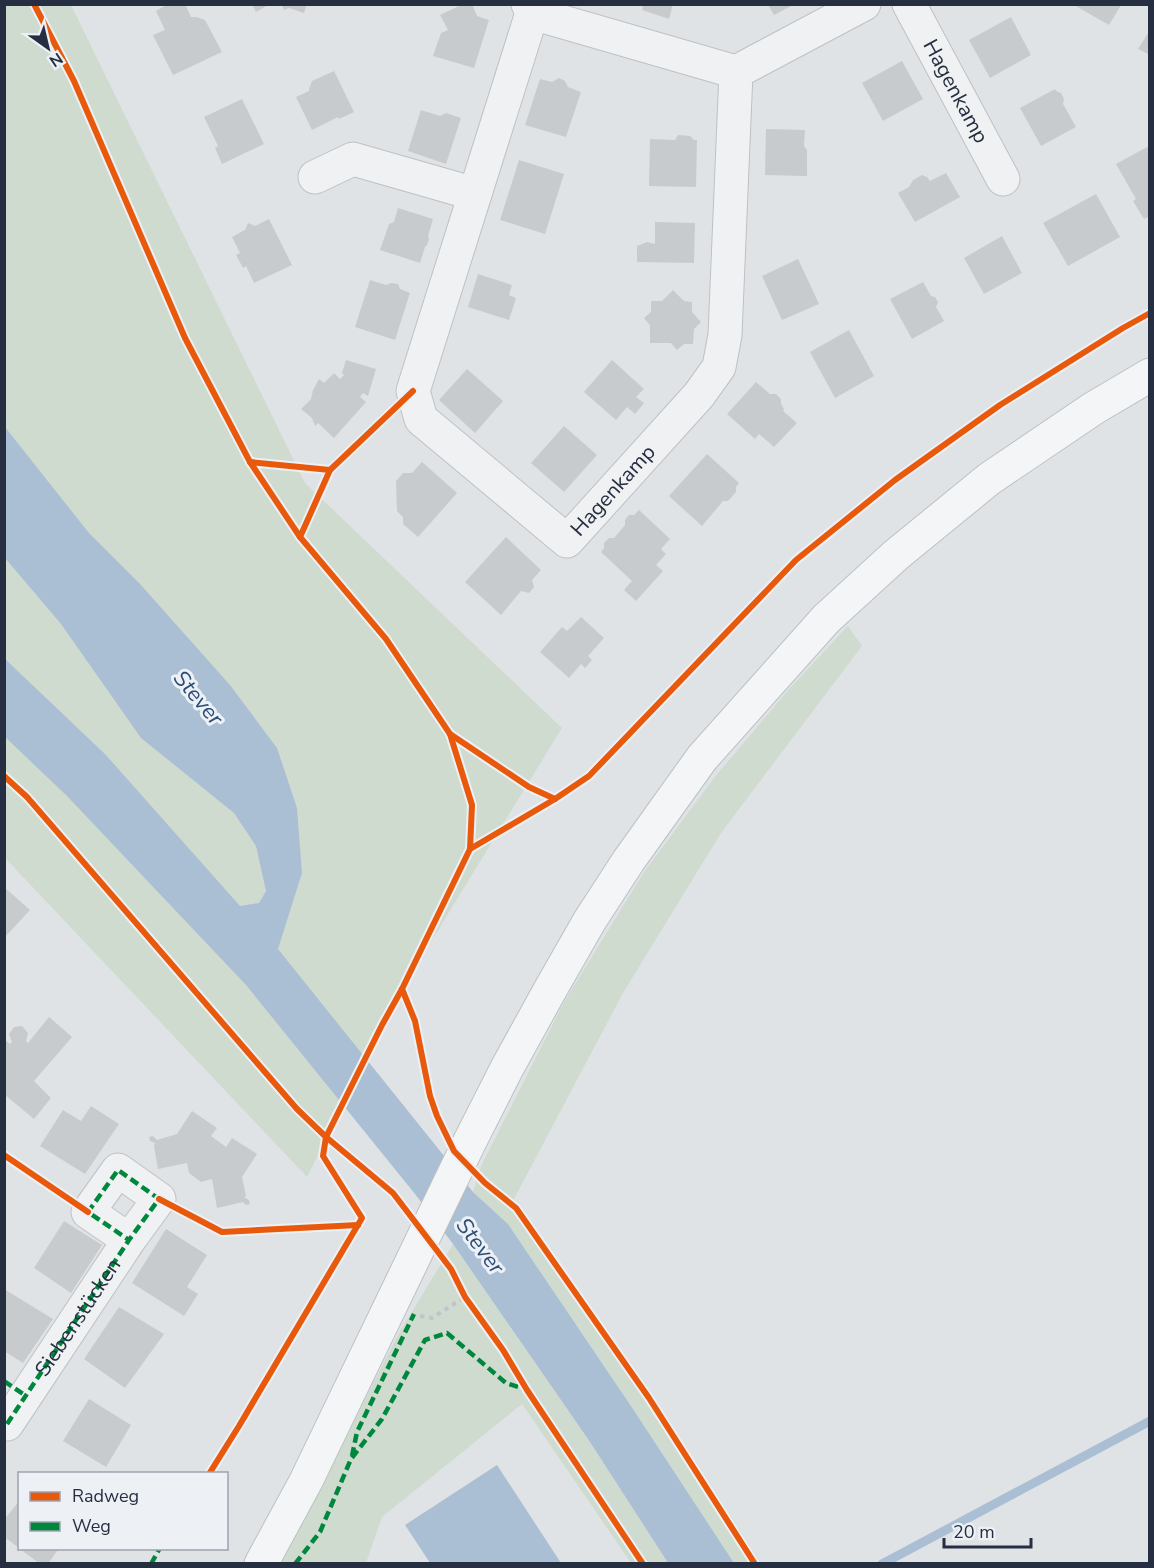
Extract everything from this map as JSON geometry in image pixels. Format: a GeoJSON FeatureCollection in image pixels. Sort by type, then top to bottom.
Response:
{"type":"FeatureCollection","features":[{"type":"Feature","properties":{"kind":"main road"},"geometry":{"type":"LineString","coordinates":[[261,1563],[306,1481],[507,1068],[550,990],[622,870],[702,758],[826,619],[896,555],[990,479],[1094,408],[1149,375]]}},
{"type":"Feature","properties":{"kind":"street"},"geometry":{"type":"LineString","coordinates":[[736,72],[864,4]]}},
{"type":"Feature","properties":{"kind":"street","name":"Hagenkamp"},"geometry":{"type":"LineString","coordinates":[[909,4],[1003,179]]}},
{"type":"Feature","properties":{"kind":"street","name":"Hagenkamp"},"geometry":{"type":"LineString","coordinates":[[530,9],[736,72],[725,335],[719,367],[699,396],[567,541],[422,419],[413,391],[530,9]]}},
{"type":"Feature","properties":{"kind":"street"},"geometry":{"type":"LineString","coordinates":[[315,177],[353,159],[475,194]]}},
{"type":"Feature","properties":{"kind":"street","name":"Siebenstücken"},"geometry":{"type":"LineString","coordinates":[[7,1424],[15,1389],[129,1240]]}},
{"type":"Feature","properties":{"kind":"path"},"geometry":{"type":"LineString","coordinates":[[414,1314],[432,1318],[465,1297]]}},
{"type":"Feature","properties":{"kind":"shaded area"},"geometry":{"type":"Polygon","coordinates":[[[5,5],[71,5],[305,483],[562,728],[402,989],[307,1177],[5,858],[5,5]]]}},
{"type":"Feature","properties":{"kind":"shaded area"},"geometry":{"type":"Polygon","coordinates":[[[848,626],[862,646],[721,833],[623,993],[514,1199],[653,1395],[761,1563],[734,1563],[508,1224],[473,1192],[481,1166],[564,1002],[644,872],[714,778],[789,689],[848,626]]]}},
{"type":"Feature","properties":{"kind":"shaded area"},"geometry":{"type":"Polygon","coordinates":[[[453,1244],[590,1442],[668,1563],[631,1563],[522,1404],[382,1517],[366,1563],[280,1564],[399,1333],[453,1244]]]}},
{"type":"Feature","properties":{"kind":"water","name":"Stever"},"geometry":{"type":"Polygon","coordinates":[[[5,427],[89,533],[140,584],[230,685],[277,748],[297,808],[302,873],[278,949],[473,1192],[508,1224],[734,1563],[668,1563],[590,1442],[453,1244],[415,1194],[246,985],[66,795],[5,737],[4,658],[105,754],[240,906],[259,903],[266,891],[256,846],[234,813],[141,738],[61,624],[5,558],[5,427]]]}},
{"type":"Feature","properties":{"kind":"water"},"geometry":{"type":"Polygon","coordinates":[[[497,1465],[561,1563],[430,1563],[405,1525],[497,1465]]]}},
{"type":"Feature","properties":{"kind":"building"},"geometry":{"type":"Polygon","coordinates":[[[168,4],[185,4],[191,17],[205,20],[222,52],[173,75],[153,35],[165,30],[156,11],[168,4]]]}},
{"type":"Feature","properties":{"kind":"building"},"geometry":{"type":"Polygon","coordinates":[[[252,4],[270,4],[256,12],[252,4]]]}},
{"type":"Feature","properties":{"kind":"building"},"geometry":{"type":"Polygon","coordinates":[[[282,4],[307,4],[304,13],[289,8],[284,10],[282,4]]]}},
{"type":"Feature","properties":{"kind":"building"},"geometry":{"type":"Polygon","coordinates":[[[463,4],[472,4],[477,16],[489,20],[474,68],[433,56],[441,33],[448,30],[440,15],[463,4]]]}},
{"type":"Feature","properties":{"kind":"building"},"geometry":{"type":"Polygon","coordinates":[[[638,4],[673,4],[669,19],[642,10],[643,7],[638,4]]]}},
{"type":"Feature","properties":{"kind":"building"},"geometry":{"type":"Polygon","coordinates":[[[768,5],[793,5],[774,15],[768,5]]]}},
{"type":"Feature","properties":{"kind":"building"},"geometry":{"type":"Polygon","coordinates":[[[1074,5],[1121,5],[1109,25],[1074,5]]]}},
{"type":"Feature","properties":{"kind":"building"},"geometry":{"type":"Polygon","coordinates":[[[1011,17],[1031,55],[990,78],[969,40],[1011,17]]]}},
{"type":"Feature","properties":{"kind":"building"},"geometry":{"type":"Polygon","coordinates":[[[1150,30],[1150,55],[1138,49],[1150,30]]]}},
{"type":"Feature","properties":{"kind":"building"},"geometry":{"type":"Polygon","coordinates":[[[902,61],[923,99],[883,121],[862,83],[902,61]]]}},
{"type":"Feature","properties":{"kind":"building"},"geometry":{"type":"Polygon","coordinates":[[[334,71],[354,112],[312,130],[296,97],[309,91],[312,81],[334,71]]]}},
{"type":"Feature","properties":{"kind":"building"},"geometry":{"type":"Polygon","coordinates":[[[559,78],[565,81],[568,87],[581,92],[566,137],[525,125],[540,79],[552,82],[559,78]]]}},
{"type":"Feature","properties":{"kind":"building"},"geometry":{"type":"Polygon","coordinates":[[[1055,89],[1061,93],[1064,99],[1063,104],[1076,127],[1041,146],[1020,108],[1055,89]]]}},
{"type":"Feature","properties":{"kind":"building"},"geometry":{"type":"Polygon","coordinates":[[[242,99],[264,144],[222,164],[215,148],[218,146],[204,117],[242,99]]]}},
{"type":"Feature","properties":{"kind":"building"},"geometry":{"type":"Polygon","coordinates":[[[421,110],[440,116],[446,113],[461,118],[446,164],[408,151],[421,110]]]}},
{"type":"Feature","properties":{"kind":"building"},"geometry":{"type":"Polygon","coordinates":[[[766,129],[805,130],[807,176],[765,175],[766,129]]]}},
{"type":"Feature","properties":{"kind":"building"},"geometry":{"type":"Polygon","coordinates":[[[678,135],[690,136],[697,140],[696,187],[649,186],[650,139],[675,140],[678,135]]]}},
{"type":"Feature","properties":{"kind":"building"},"geometry":{"type":"Polygon","coordinates":[[[1147,147],[1150,152],[1150,216],[1144,219],[1133,201],[1136,199],[1116,164],[1147,147]]]}},
{"type":"Feature","properties":{"kind":"building"},"geometry":{"type":"Polygon","coordinates":[[[519,160],[564,174],[545,234],[500,220],[519,160]]]}},
{"type":"Feature","properties":{"kind":"building"},"geometry":{"type":"Polygon","coordinates":[[[946,173],[960,197],[915,222],[898,193],[922,175],[930,181],[946,173]]]}},
{"type":"Feature","properties":{"kind":"building"},"geometry":{"type":"Polygon","coordinates":[[[1096,194],[1120,237],[1068,266],[1043,223],[1096,194]]]}},
{"type":"Feature","properties":{"kind":"building"},"geometry":{"type":"Polygon","coordinates":[[[398,208],[433,219],[429,239],[420,263],[380,250],[389,224],[394,222],[398,208]]]}},
{"type":"Feature","properties":{"kind":"building"},"geometry":{"type":"Polygon","coordinates":[[[269,219],[292,265],[254,283],[246,266],[243,268],[236,255],[240,253],[232,237],[245,230],[248,223],[255,226],[269,219]]]}},
{"type":"Feature","properties":{"kind":"building"},"geometry":{"type":"Polygon","coordinates":[[[655,222],[695,223],[694,263],[637,262],[637,246],[647,242],[655,244],[655,222]]]}},
{"type":"Feature","properties":{"kind":"building"},"geometry":{"type":"Polygon","coordinates":[[[1002,236],[1022,273],[984,294],[964,258],[1002,236]]]}},
{"type":"Feature","properties":{"kind":"building"},"geometry":{"type":"Polygon","coordinates":[[[798,259],[819,304],[782,320],[762,276],[798,259]]]}},
{"type":"Feature","properties":{"kind":"building"},"geometry":{"type":"Polygon","coordinates":[[[478,274],[512,285],[509,295],[516,298],[509,320],[468,307],[478,274]]]}},
{"type":"Feature","properties":{"kind":"building"},"geometry":{"type":"Polygon","coordinates":[[[370,280],[386,285],[398,284],[400,289],[410,293],[395,340],[355,327],[370,280]]]}},
{"type":"Feature","properties":{"kind":"building"},"geometry":{"type":"Polygon","coordinates":[[[923,282],[931,296],[935,297],[938,302],[936,307],[944,321],[912,339],[890,299],[923,282]]]}},
{"type":"Feature","properties":{"kind":"building"},"geometry":{"type":"Polygon","coordinates":[[[673,290],[684,301],[692,302],[692,312],[701,322],[694,329],[693,344],[684,344],[677,350],[671,343],[650,343],[650,325],[644,318],[651,312],[651,301],[662,301],[673,290]]]}},
{"type":"Feature","properties":{"kind":"building"},"geometry":{"type":"Polygon","coordinates":[[[849,330],[874,376],[835,398],[810,352],[849,330]]]}},
{"type":"Feature","properties":{"kind":"building"},"geometry":{"type":"Polygon","coordinates":[[[346,360],[376,369],[368,396],[363,393],[360,397],[366,402],[334,438],[318,423],[315,426],[312,418],[301,409],[311,399],[319,379],[324,383],[334,373],[340,379],[344,375],[342,373],[346,360]]]}},
{"type":"Feature","properties":{"kind":"building"},"geometry":{"type":"Polygon","coordinates":[[[612,360],[644,389],[636,397],[644,403],[635,414],[627,407],[616,420],[584,392],[612,360]]]}},
{"type":"Feature","properties":{"kind":"building"},"geometry":{"type":"Polygon","coordinates":[[[467,369],[503,401],[475,433],[439,400],[467,369]]]}},
{"type":"Feature","properties":{"kind":"building"},"geometry":{"type":"Polygon","coordinates":[[[756,382],[770,394],[776,394],[781,399],[783,411],[797,423],[774,447],[759,434],[755,439],[727,414],[756,382]]]}},
{"type":"Feature","properties":{"kind":"building"},"geometry":{"type":"Polygon","coordinates":[[[564,426],[597,455],[564,492],[531,463],[564,426]]]}},
{"type":"Feature","properties":{"kind":"building"},"geometry":{"type":"Polygon","coordinates":[[[707,454],[739,483],[736,492],[728,501],[723,501],[702,526],[669,496],[707,454]]]}},
{"type":"Feature","properties":{"kind":"building"},"geometry":{"type":"Polygon","coordinates":[[[422,462],[457,493],[418,537],[403,524],[403,517],[397,511],[396,481],[403,473],[412,473],[422,462]]]}},
{"type":"Feature","properties":{"kind":"building"},"geometry":{"type":"Polygon","coordinates":[[[639,510],[670,539],[661,549],[666,554],[656,565],[663,571],[636,601],[624,590],[632,581],[601,552],[604,543],[609,538],[614,538],[625,525],[625,520],[629,515],[634,515],[639,510]]]}},
{"type":"Feature","properties":{"kind":"building"},"geometry":{"type":"Polygon","coordinates":[[[506,537],[541,570],[532,580],[534,587],[529,593],[521,591],[501,615],[465,582],[506,537]]]}},
{"type":"Feature","properties":{"kind":"building"},"geometry":{"type":"Polygon","coordinates":[[[581,617],[604,638],[588,656],[592,660],[585,668],[581,664],[569,678],[540,652],[562,627],[567,631],[581,617]]]}},
{"type":"Feature","properties":{"kind":"building"},"geometry":{"type":"Polygon","coordinates":[[[4,887],[30,910],[4,938],[4,887]]]}},
{"type":"Feature","properties":{"kind":"building"},"geometry":{"type":"Polygon","coordinates":[[[49,1017],[72,1037],[34,1081],[51,1098],[34,1119],[4,1094],[4,1039],[10,1044],[12,1042],[9,1034],[14,1027],[22,1026],[28,1033],[26,1041],[28,1043],[49,1017]]]}},
{"type":"Feature","properties":{"kind":"building"},"geometry":{"type":"Polygon","coordinates":[[[91,1106],[119,1124],[85,1174],[40,1146],[63,1110],[81,1121],[91,1106]]]}},
{"type":"Feature","properties":{"kind":"building"},"geometry":{"type":"Polygon","coordinates":[[[192,1111],[217,1128],[211,1136],[226,1147],[232,1138],[257,1154],[242,1177],[246,1196],[244,1197],[249,1200],[250,1204],[246,1205],[243,1202],[217,1208],[212,1179],[201,1182],[189,1173],[187,1163],[158,1169],[155,1143],[150,1141],[149,1137],[153,1136],[157,1140],[177,1134],[192,1111]]]}},
{"type":"Feature","properties":{"kind":"building"},"geometry":{"type":"Polygon","coordinates":[[[64,1221],[102,1245],[71,1293],[34,1268],[64,1221]]]}},
{"type":"Feature","properties":{"kind":"building"},"geometry":{"type":"Polygon","coordinates":[[[166,1229],[207,1255],[187,1287],[198,1294],[184,1316],[132,1283],[166,1229]]]}},
{"type":"Feature","properties":{"kind":"building"},"geometry":{"type":"Polygon","coordinates":[[[4,1289],[53,1319],[23,1363],[4,1351],[4,1289]]]}},
{"type":"Feature","properties":{"kind":"building"},"geometry":{"type":"Polygon","coordinates":[[[119,1307],[164,1334],[125,1388],[84,1359],[119,1307]]]}},
{"type":"Feature","properties":{"kind":"building"},"geometry":{"type":"Polygon","coordinates":[[[89,1399],[131,1425],[106,1467],[63,1441],[89,1399]]]}},
{"type":"Feature","properties":{"kind":"building"},"geometry":{"type":"Polygon","coordinates":[[[18,1502],[18,1547],[7,1539],[4,1542],[4,1520],[18,1502]]]}},
{"type":"Feature","properties":{"kind":"building"},"geometry":{"type":"Polygon","coordinates":[[[22,1550],[58,1550],[48,1564],[40,1564],[22,1550]]]}},
{"type":"Feature","properties":{"kind":"waterway"},"geometry":{"type":"LineString","coordinates":[[882,1564],[1150,1421]]}},
{"type":"Feature","properties":{"kind":"marked path"},"geometry":{"type":"LineString","coordinates":[[7,1424],[129,1240],[88,1212],[118,1170],[159,1199],[129,1240]]}},
{"type":"Feature","properties":{"kind":"marked path"},"geometry":{"type":"LineString","coordinates":[[352,1456],[357,1432],[414,1314]]}},
{"type":"Feature","properties":{"kind":"marked path"},"geometry":{"type":"LineString","coordinates":[[295,1564],[320,1532],[351,1459],[382,1419],[425,1340],[447,1333],[506,1383],[527,1390]]}},
{"type":"Feature","properties":{"kind":"marked path"},"geometry":{"type":"LineString","coordinates":[[4,1381],[26,1396]]}},
{"type":"Feature","properties":{"kind":"marked path"},"geometry":{"type":"LineString","coordinates":[[151,1564],[159,1550]]}},
{"type":"Feature","properties":{"kind":"cycle path"},"geometry":{"type":"LineString","coordinates":[[34,4],[74,81],[185,338],[250,462],[300,537],[386,639],[450,734],[472,805],[470,849],[326,1137],[323,1156],[362,1218],[210,1472]]}},
{"type":"Feature","properties":{"kind":"cycle path"},"geometry":{"type":"LineString","coordinates":[[470,849],[555,799],[589,776],[796,560],[895,480],[1000,405],[1150,313]]}},
{"type":"Feature","properties":{"kind":"cycle path"},"geometry":{"type":"LineString","coordinates":[[330,470],[413,391]]}},
{"type":"Feature","properties":{"kind":"cycle path"},"geometry":{"type":"LineString","coordinates":[[250,462],[330,470],[300,537]]}},
{"type":"Feature","properties":{"kind":"cycle path"},"geometry":{"type":"LineString","coordinates":[[450,734],[529,787],[555,799]]}},
{"type":"Feature","properties":{"kind":"cycle path"},"geometry":{"type":"LineString","coordinates":[[4,776],[27,797],[297,1109],[326,1137],[393,1193],[451,1269],[465,1297],[503,1350],[527,1390],[643,1564]]}},
{"type":"Feature","properties":{"kind":"cycle path"},"geometry":{"type":"LineString","coordinates":[[402,989],[415,1021],[430,1096],[454,1151],[485,1183],[516,1208],[649,1398],[755,1564]]}},
{"type":"Feature","properties":{"kind":"cycle path"},"geometry":{"type":"LineString","coordinates":[[4,1155],[88,1212]]}},
{"type":"Feature","properties":{"kind":"cycle path"},"geometry":{"type":"LineString","coordinates":[[159,1199],[222,1232],[358,1225]]}}]}
